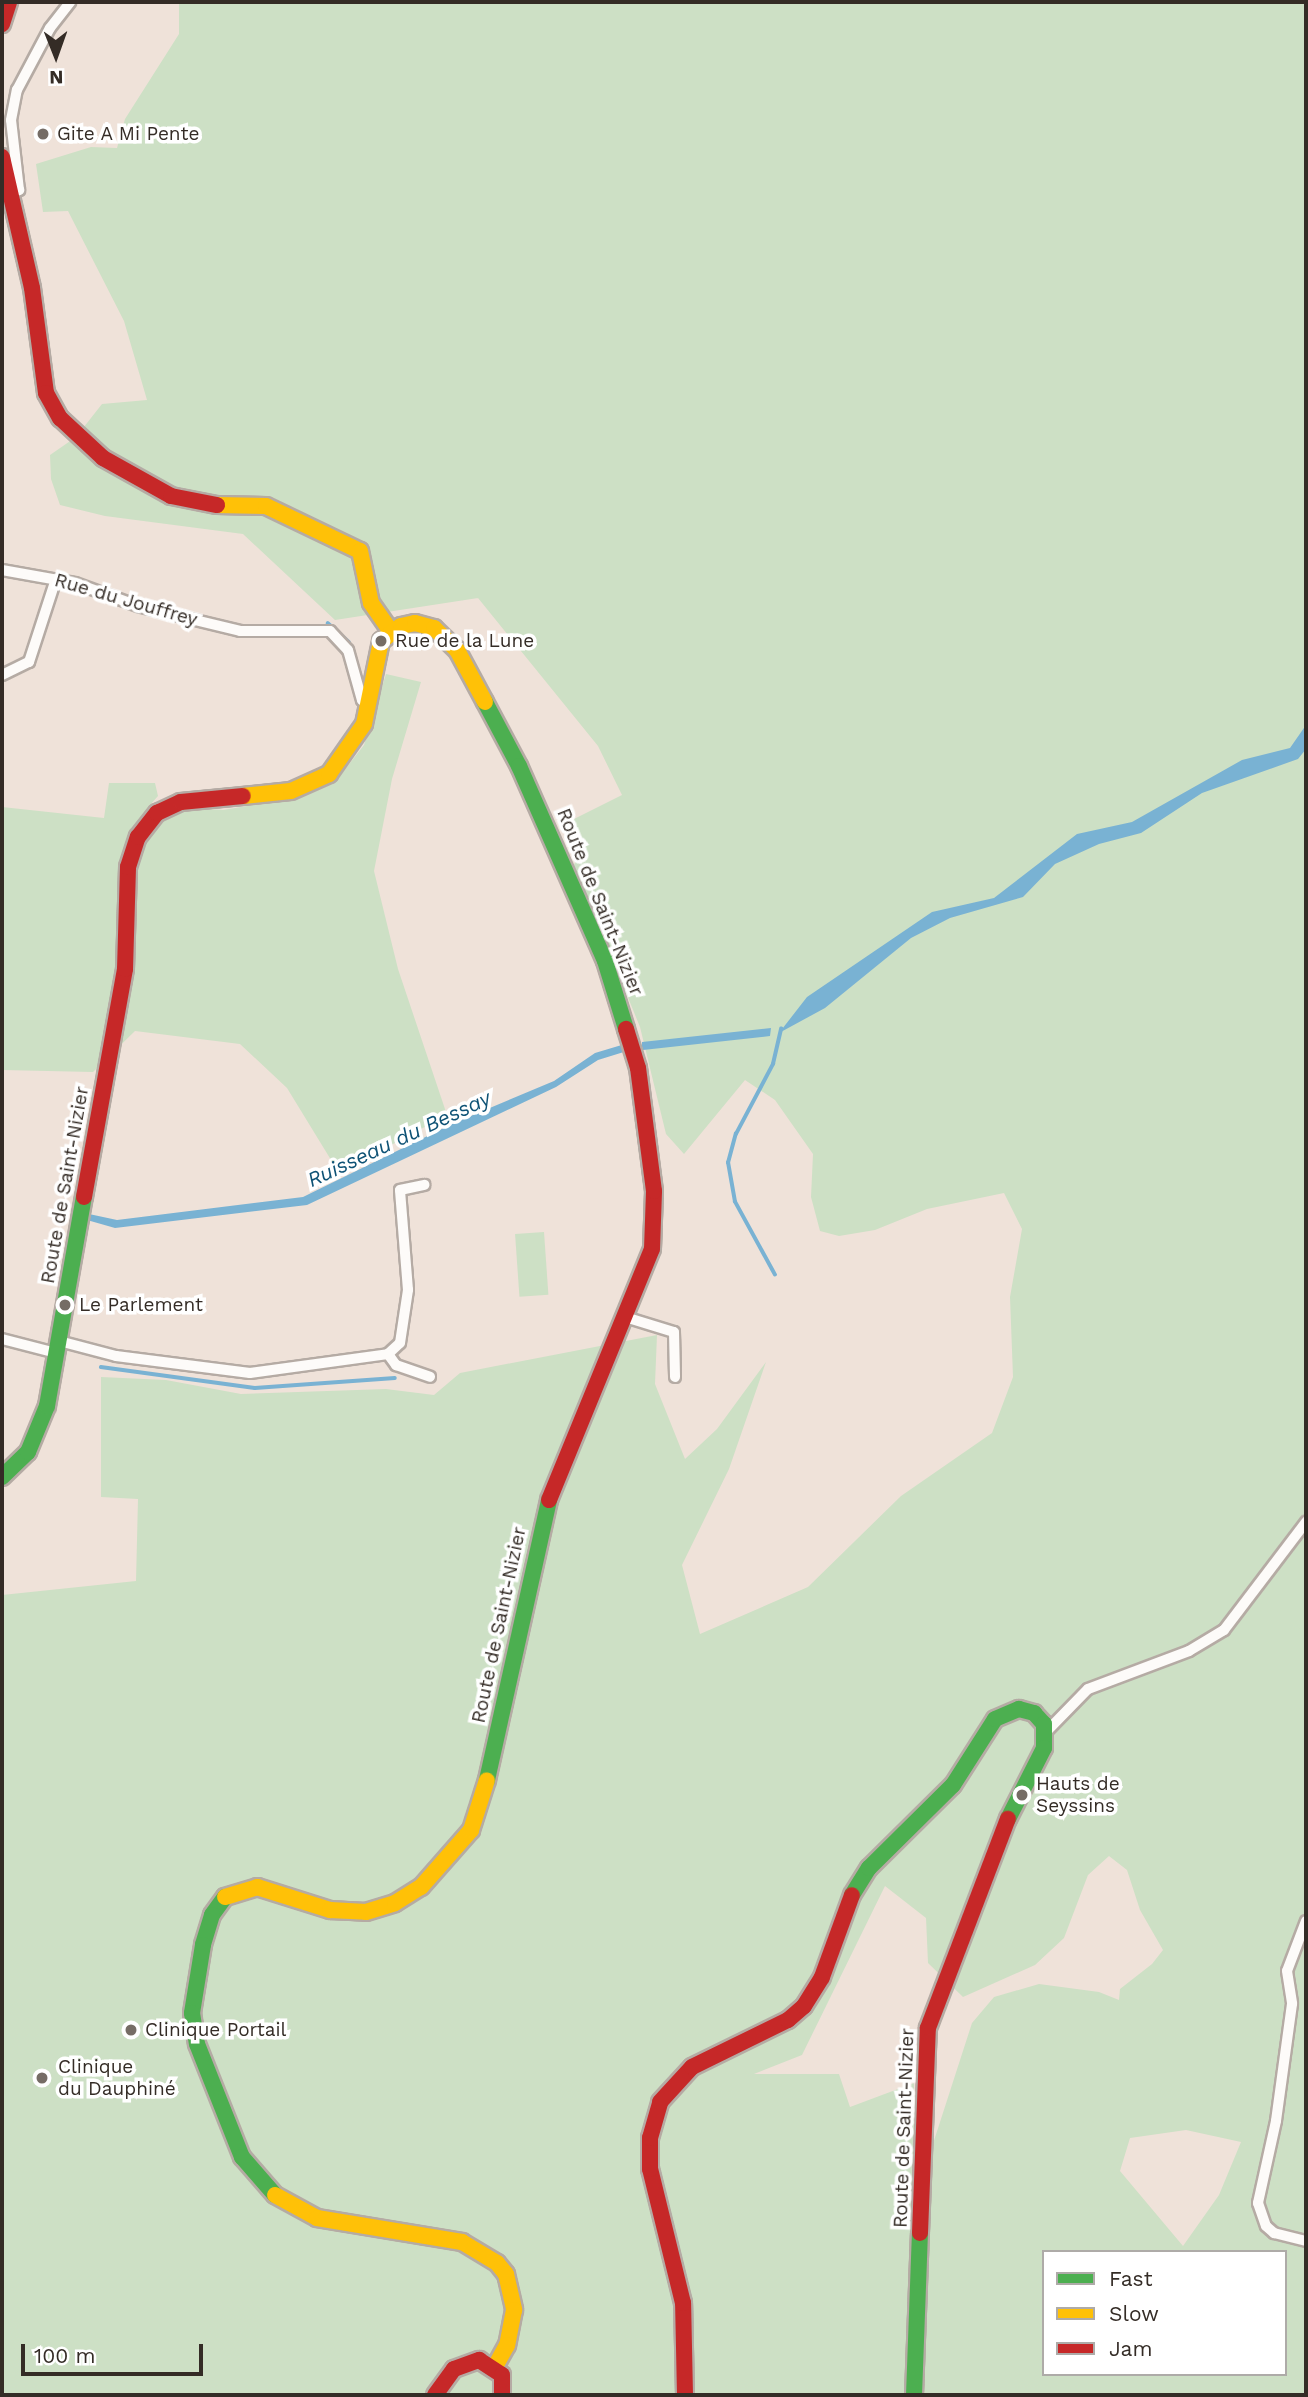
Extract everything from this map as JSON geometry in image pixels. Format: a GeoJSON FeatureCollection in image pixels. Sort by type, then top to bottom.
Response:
{"type":"FeatureCollection","features":[{"type":"Feature","properties":{"kind":"main road"},"geometry":{"type":"LineString","coordinates":[[2,24],[9,2]]}},
{"type":"Feature","properties":{"kind":"main road"},"geometry":{"type":"LineString","coordinates":[[2,157],[32,288],[46,393],[60,418],[103,458],[171,496],[225,506],[266,506],[319,528],[360,551],[372,603],[391,632]]}},
{"type":"Feature","properties":{"kind":"main road","name":"Route de Saint-Nizier"},"geometry":{"type":"LineString","coordinates":[[2,1477],[22,1460],[38,1434],[58,1347],[125,969],[128,867],[138,837],[157,813],[181,802],[291,791],[320,778],[358,738],[369,705],[375,656],[391,632],[408,625],[425,624],[446,636],[457,650],[519,766],[614,986],[638,1068],[655,1212],[648,1266],[557,1476],[538,1536],[485,1791],[471,1830],[421,1887],[374,1910],[330,1910],[257,1887],[228,1893],[212,1915],[194,1982],[194,2031],[203,2064],[228,2129],[262,2184],[289,2205],[317,2218],[474,2246],[506,2274],[513,2297],[513,2329],[495,2367]]}},
{"type":"Feature","properties":{"kind":"main road"},"geometry":{"type":"LineString","coordinates":[[685,2395],[683,2303],[650,2169],[650,2137],[660,2102],[692,2067],[788,2020],[804,2006],[822,1977],[859,1883],[953,1785],[1003,1713],[1019,1709],[1034,1713],[1046,1732]]}},
{"type":"Feature","properties":{"kind":"main road","name":"Route de Saint-Nizier"},"geometry":{"type":"LineString","coordinates":[[914,2395],[925,2046],[932,2007],[993,1849],[1041,1758],[1046,1732]]}},
{"type":"Feature","properties":{"kind":"main road"},"geometry":{"type":"LineString","coordinates":[[435,2395],[461,2365],[479,2360],[495,2367],[502,2375],[502,2395]]}},
{"type":"Feature","properties":{"kind":"street"},"geometry":{"type":"LineString","coordinates":[[12,193],[19,190],[11,120],[17,90],[50,28],[70,2]]}},
{"type":"Feature","properties":{"kind":"street","name":"Rue du Jouffrey"},"geometry":{"type":"LineString","coordinates":[[2,570],[56,579],[141,607],[240,631],[330,631],[348,650],[362,700],[369,705]]}},
{"type":"Feature","properties":{"kind":"street"},"geometry":{"type":"LineString","coordinates":[[2,675],[29,662],[56,579]]}},
{"type":"Feature","properties":{"kind":"street"},"geometry":{"type":"LineString","coordinates":[[2,1339],[250,1373],[388,1354],[400,1343],[408,1290],[400,1190],[424,1185]]}},
{"type":"Feature","properties":{"kind":"street"},"geometry":{"type":"LineString","coordinates":[[625,1317],[674,1332],[675,1377]]}},
{"type":"Feature","properties":{"kind":"street"},"geometry":{"type":"LineString","coordinates":[[388,1354],[396,1366],[430,1377]]}},
{"type":"Feature","properties":{"kind":"street"},"geometry":{"type":"LineString","coordinates":[[1046,1732],[1088,1689],[1189,1651],[1224,1630],[1306,1522]]}},
{"type":"Feature","properties":{"kind":"street"},"geometry":{"type":"LineString","coordinates":[[1306,1921],[1296,1938],[1287,1971],[1292,2004],[1276,2121],[1258,2203],[1266,2226],[1274,2234],[1296,2242],[1306,2241]]}},
{"type":"Feature","properties":{"kind":"green space"},"geometry":{"type":"Polygon","coordinates":[[[179,2],[1306,2],[1306,2395],[2,2395],[2,1595],[136,1581],[138,1499],[101,1497],[101,1377],[166,1380],[241,1394],[386,1389],[434,1395],[460,1373],[657,1335],[655,1384],[685,1459],[717,1429],[766,1362],[729,1469],[682,1565],[700,1634],[808,1587],[901,1496],[992,1433],[1013,1377],[1010,1297],[1022,1229],[1004,1193],[927,1209],[875,1230],[839,1236],[820,1231],[811,1197],[813,1154],[775,1100],[745,1080],[684,1154],[666,1134],[640,1027],[574,865],[579,854],[572,820],[622,795],[598,746],[478,598],[335,620],[243,534],[105,516],[60,505],[51,479],[50,455],[76,437],[102,404],[147,400],[124,321],[68,211],[43,212],[36,164],[91,147],[117,148],[125,119],[179,34],[179,2]],[[1109,1856],[1088,1875],[1064,1938],[1035,1965],[963,1997],[928,1963],[926,1918],[885,1886],[802,2055],[754,2074],[839,2074],[850,2107],[914,2083],[915,2149],[930,2153],[972,2023],[994,1997],[1039,1984],[1099,1992],[1119,2000],[1120,1989],[1152,1964],[1163,1950],[1140,1910],[1127,1870],[1109,1856]],[[1186,2130],[1130,2138],[1120,2171],[1183,2246],[1219,2195],[1241,2142],[1186,2130]]]}},
{"type":"Feature","properties":{"kind":"green space"},"geometry":{"type":"Polygon","coordinates":[[[386,674],[421,682],[392,779],[374,871],[398,969],[447,1115],[339,1173],[287,1088],[240,1044],[135,1031],[93,1072],[2,1070],[2,807],[104,818],[109,783],[155,783],[158,796],[150,805],[223,810],[301,797],[343,772],[364,745],[386,674]]]}},
{"type":"Feature","properties":{"kind":"green space"},"geometry":{"type":"Polygon","coordinates":[[[544,1232],[548,1295],[519,1297],[515,1234],[544,1232]]]}},
{"type":"Feature","properties":{"kind":"water"},"geometry":{"type":"Polygon","coordinates":[[[1306,725],[1306,749],[1298,759],[1202,793],[1141,833],[1099,844],[1055,864],[1023,897],[950,918],[911,938],[825,1008],[779,1033],[807,997],[932,912],[994,898],[1077,834],[1132,822],[1242,760],[1290,748],[1306,725]]]}},
{"type":"Feature","properties":{"kind":"water"},"geometry":{"type":"Polygon","coordinates":[[[771,1028],[770,1036],[643,1050],[642,1047],[642,1042],[771,1028]]]}},
{"type":"Feature","properties":{"kind":"water"},"geometry":{"type":"Polygon","coordinates":[[[625,1044],[627,1051],[598,1060],[556,1087],[307,1205],[115,1228],[87,1220],[89,1214],[117,1220],[303,1197],[454,1123],[554,1081],[595,1053],[625,1044]]]}},
{"type":"Feature","properties":{"kind":"waterway"},"geometry":{"type":"LineString","coordinates":[[328,623],[349,642]]}},
{"type":"Feature","properties":{"kind":"waterway"},"geometry":{"type":"LineString","coordinates":[[775,1275],[735,1202],[728,1163],[736,1134],[773,1064],[781,1029]]}},
{"type":"Feature","properties":{"kind":"waterway"},"geometry":{"type":"LineString","coordinates":[[101,1367],[255,1388],[395,1378]]}},
{"type":"Feature","properties":{"kind":"traffic: fast"},"geometry":{"type":"LineString","coordinates":[[485,702],[519,766],[605,961],[626,1029]]}},
{"type":"Feature","properties":{"kind":"traffic: fast"},"geometry":{"type":"LineString","coordinates":[[2,1477],[28,1452],[47,1406],[84,1197]]}},
{"type":"Feature","properties":{"kind":"traffic: fast"},"geometry":{"type":"LineString","coordinates":[[487,1780],[549,1500]]}},
{"type":"Feature","properties":{"kind":"traffic: fast"},"geometry":{"type":"LineString","coordinates":[[852,1895],[869,1868],[953,1785],[995,1719],[1019,1709],[1034,1713],[1044,1724],[1044,1748],[1008,1819]]}},
{"type":"Feature","properties":{"kind":"traffic: fast"},"geometry":{"type":"LineString","coordinates":[[225,1897],[212,1915],[203,1945],[192,2013],[197,2044],[242,2157],[275,2195]]}},
{"type":"Feature","properties":{"kind":"traffic: fast"},"geometry":{"type":"LineString","coordinates":[[914,2395],[920,2233]]}},
{"type":"Feature","properties":{"kind":"traffic: slow"},"geometry":{"type":"LineString","coordinates":[[217,505],[266,506],[360,551],[371,603],[392,633]]}},
{"type":"Feature","properties":{"kind":"traffic: slow"},"geometry":{"type":"LineString","coordinates":[[243,796],[291,791],[329,774],[364,724],[381,641],[401,626],[415,623],[434,628],[457,650],[485,702]]}},
{"type":"Feature","properties":{"kind":"traffic: slow"},"geometry":{"type":"LineString","coordinates":[[225,1897],[257,1887],[330,1910],[366,1912],[395,1903],[421,1887],[471,1830],[487,1780]]}},
{"type":"Feature","properties":{"kind":"traffic: slow"},"geometry":{"type":"LineString","coordinates":[[275,2195],[317,2218],[462,2242],[497,2263],[506,2274],[514,2310],[507,2345],[495,2367]]}},
{"type":"Feature","properties":{"kind":"traffic: jam"},"geometry":{"type":"LineString","coordinates":[[2,24],[9,2]]}},
{"type":"Feature","properties":{"kind":"traffic: jam"},"geometry":{"type":"LineString","coordinates":[[2,157],[32,288],[46,393],[60,418],[103,458],[171,496],[217,505]]}},
{"type":"Feature","properties":{"kind":"traffic: jam"},"geometry":{"type":"LineString","coordinates":[[84,1197],[125,969],[128,867],[138,837],[157,813],[181,802],[243,796]]}},
{"type":"Feature","properties":{"kind":"traffic: jam"},"geometry":{"type":"LineString","coordinates":[[549,1500],[652,1249],[654,1191],[638,1068],[626,1029]]}},
{"type":"Feature","properties":{"kind":"traffic: jam"},"geometry":{"type":"LineString","coordinates":[[920,2233],[928,2028],[1008,1819]]}},
{"type":"Feature","properties":{"kind":"traffic: jam"},"geometry":{"type":"LineString","coordinates":[[685,2395],[683,2303],[650,2169],[650,2138],[660,2102],[692,2067],[788,2020],[804,2006],[822,1977],[852,1895]]}},
{"type":"Feature","properties":{"kind":"traffic: jam"},"geometry":{"type":"LineString","coordinates":[[435,2395],[454,2369],[479,2360],[502,2375],[502,2395]]}},
{"type":"Feature","properties":{"kind":"place","name":"Gite A Mi Pente"},"geometry":{"type":"Point","coordinates":[43,134]}},
{"type":"Feature","properties":{"kind":"place","name":"Rue de la Lune"},"geometry":{"type":"Point","coordinates":[381,641]}},
{"type":"Feature","properties":{"kind":"place","name":"Le Parlement"},"geometry":{"type":"Point","coordinates":[65,1305]}},
{"type":"Feature","properties":{"kind":"place","name":"Hauts de Seyssins"},"geometry":{"type":"Point","coordinates":[1022,1795]}},
{"type":"Feature","properties":{"kind":"place","name":"Clinique Portail"},"geometry":{"type":"Point","coordinates":[131,2030]}},
{"type":"Feature","properties":{"kind":"place","name":"Clinique du Dauphiné"},"geometry":{"type":"Point","coordinates":[42,2078]}},
{"type":"Feature","properties":{"kind":"water label","name":"Ruisseau du Bessay"},"geometry":{"type":"Point","coordinates":[399,1139]}}]}
